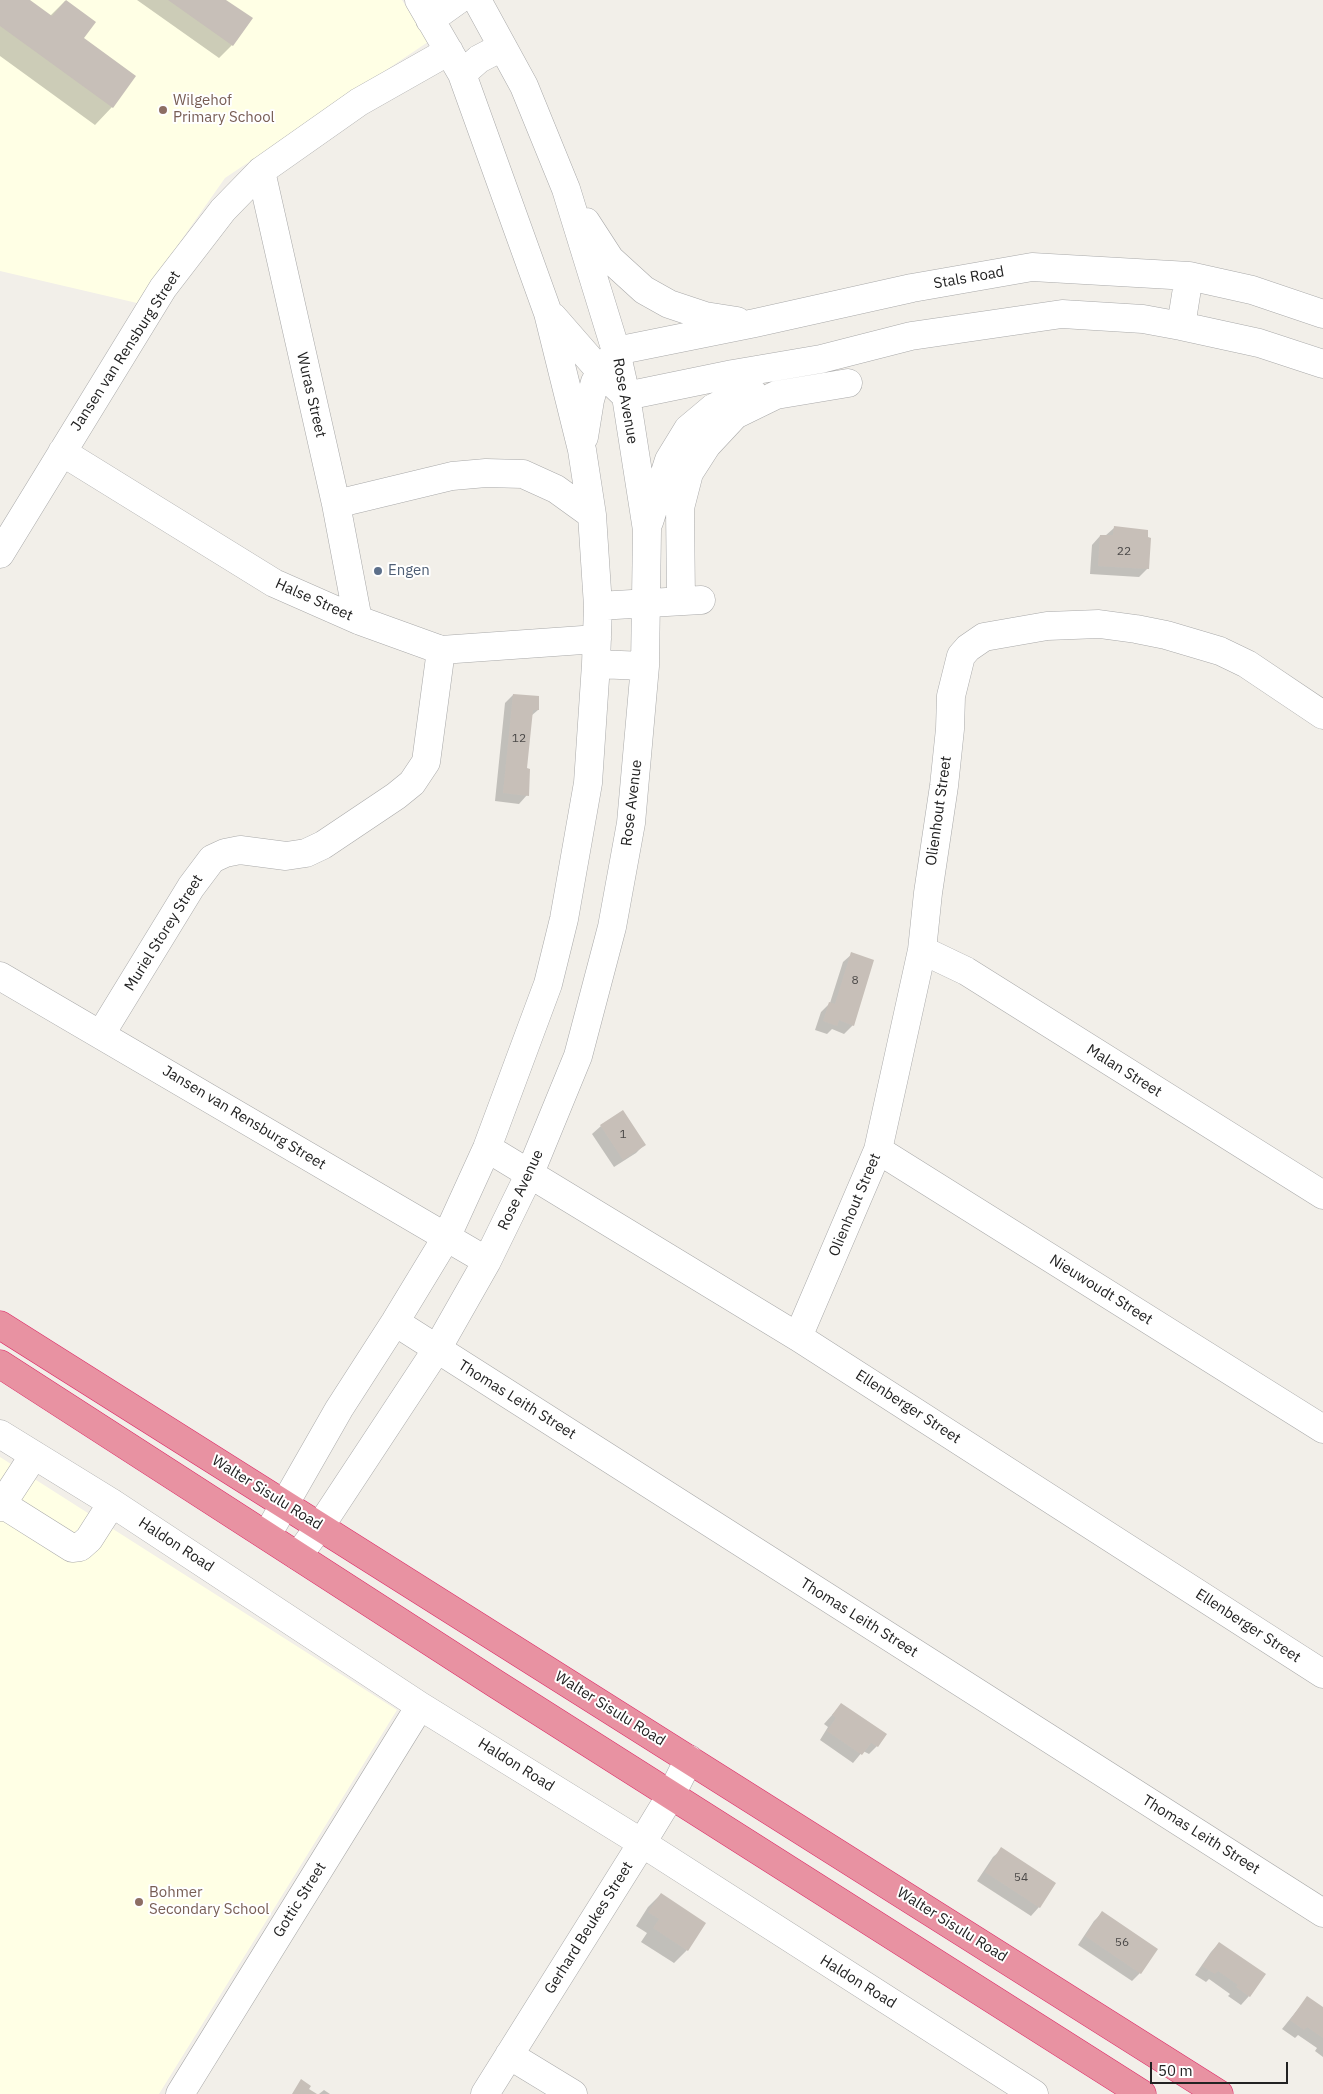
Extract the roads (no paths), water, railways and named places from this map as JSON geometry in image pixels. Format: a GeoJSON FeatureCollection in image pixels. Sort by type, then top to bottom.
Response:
{"type":"FeatureCollection","features":[{"type":"Feature","properties":{"kind":"highway","name":"Walter Sisulu Road"},"geometry":{"type":"LineString","coordinates":[[0,1325],[285,1503],[1219,2094]]}},
{"type":"Feature","properties":{"kind":"highway"},"geometry":{"type":"LineString","coordinates":[[37,1388],[54,1359]]}},
{"type":"Feature","properties":{"kind":"highway"},"geometry":{"type":"LineString","coordinates":[[0,1364],[456,1658],[1142,2094]]}},
{"type":"Feature","properties":{"kind":"highway"},"geometry":{"type":"LineString","coordinates":[[456,1658],[478,1625]]}},
{"type":"Feature","properties":{"kind":"highway"},"geometry":{"type":"LineString","coordinates":[[913,1949],[937,1916]]}},
{"type":"Feature","properties":{"kind":"highway"},"geometry":{"type":"LineString","coordinates":[[1102,2068],[1122,2033]]}},
{"type":"Feature","properties":{"kind":"street"},"geometry":{"type":"LineString","coordinates":[[267,1535],[339,1410],[446,1238],[487,1148],[548,984],[564,919],[588,783],[597,652],[598,606],[592,515],[582,450],[548,312],[456,62],[425,10],[458,0]]}},
{"type":"Feature","properties":{"kind":"street","name":"Rose Avenue"},"geometry":{"type":"LineString","coordinates":[[298,1556],[320,1526],[437,1349],[487,1261],[530,1173],[578,1056],[612,927],[632,823],[645,666],[647,530],[626,396],[608,361],[566,189],[524,86],[477,0]]}},
{"type":"Feature","properties":{"kind":"street","name":"Jansen van Rensburg Street"},"geometry":{"type":"LineString","coordinates":[[0,554],[163,288],[223,210],[261,171],[359,102],[456,62],[479,59],[502,47]]}},
{"type":"Feature","properties":{"kind":"street","name":"Wuras Street"},"geometry":{"type":"LineString","coordinates":[[261,171],[336,504],[358,620]]}},
{"type":"Feature","properties":{"kind":"street"},"geometry":{"type":"LineString","coordinates":[[566,189],[610,259],[644,290],[669,304],[705,316],[755,323]]}},
{"type":"Feature","properties":{"kind":"street","name":"Stals Road"},"geometry":{"type":"LineString","coordinates":[[608,361],[755,323],[912,288],[1032,267],[1190,276],[1252,290],[1323,314]]}},
{"type":"Feature","properties":{"kind":"street"},"geometry":{"type":"LineString","coordinates":[[1181,326],[1190,276]]}},
{"type":"Feature","properties":{"kind":"street"},"geometry":{"type":"LineString","coordinates":[[548,312],[608,361],[590,400],[582,450]]}},
{"type":"Feature","properties":{"kind":"street"},"geometry":{"type":"LineString","coordinates":[[626,396],[833,356],[911,336],[1062,314],[1142,320],[1181,326],[1259,343],[1323,364]]}},
{"type":"Feature","properties":{"kind":"street"},"geometry":{"type":"LineString","coordinates":[[598,606],[691,600],[680,508],[689,473],[707,445],[735,415],[776,395],[847,391],[833,356]]}},
{"type":"Feature","properties":{"kind":"street"},"geometry":{"type":"LineString","coordinates":[[647,530],[669,460],[693,424],[713,408],[833,356]]}},
{"type":"Feature","properties":{"kind":"street","name":"Halse Street"},"geometry":{"type":"LineString","coordinates":[[62,452],[274,583],[358,620],[441,650],[597,652],[645,666]]}},
{"type":"Feature","properties":{"kind":"street"},"geometry":{"type":"LineString","coordinates":[[336,504],[452,476],[486,473],[523,474],[556,489],[592,515]]}},
{"type":"Feature","properties":{"kind":"street","name":"Olienhout Street"},"geometry":{"type":"LineString","coordinates":[[798,1337],[878,1150],[922,950],[928,893],[944,786],[950,730],[951,696],[954,676],[964,652],[984,637],[1047,626],[1099,624],[1166,635],[1220,651],[1247,664],[1323,715]]}},
{"type":"Feature","properties":{"kind":"street","name":"Muriel Storey Street"},"geometry":{"type":"LineString","coordinates":[[100,1034],[191,887],[212,859],[224,853],[240,850],[286,856],[306,853],[335,837],[412,783],[426,762],[441,650]]}},
{"type":"Feature","properties":{"kind":"street","name":"Malan Street"},"geometry":{"type":"LineString","coordinates":[[922,950],[966,971],[1323,1195]]}},
{"type":"Feature","properties":{"kind":"street","name":"Jansen van Rensburg Street"},"geometry":{"type":"LineString","coordinates":[[0,976],[487,1261]]}},
{"type":"Feature","properties":{"kind":"street","name":"Ellenberger Street"},"geometry":{"type":"LineString","coordinates":[[487,1148],[798,1337],[1323,1674]]}},
{"type":"Feature","properties":{"kind":"street","name":"Nieuwoudt Street"},"geometry":{"type":"LineString","coordinates":[[878,1150],[1323,1429]]}},
{"type":"Feature","properties":{"kind":"street","name":"Thomas Leith Street"},"geometry":{"type":"LineString","coordinates":[[395,1322],[1323,1913]]}},
{"type":"Feature","properties":{"kind":"street","name":"Haldon Road"},"geometry":{"type":"LineString","coordinates":[[0,1434],[112,1502],[420,1706],[642,1843],[1034,2094]]}},
{"type":"Feature","properties":{"kind":"street"},"geometry":{"type":"LineString","coordinates":[[34,1455],[1,1506],[72,1548],[80,1547],[89,1539],[112,1502]]}},
{"type":"Feature","properties":{"kind":"street","name":"Gottic Street"},"geometry":{"type":"LineString","coordinates":[[180,2094],[420,1706]]}},
{"type":"Feature","properties":{"kind":"street","name":"Gerhard Beukes Street"},"geometry":{"type":"LineString","coordinates":[[484,2094],[642,1843],[671,1795],[689,1759]]}},
{"type":"Feature","properties":{"kind":"street"},"geometry":{"type":"LineString","coordinates":[[509,2055],[573,2094]]}},
{"type":"Feature","properties":{"kind":"place","name":"Wilgehof Primary School"},"geometry":{"type":"Point","coordinates":[163,110]}},
{"type":"Feature","properties":{"kind":"place","name":"Engen"},"geometry":{"type":"Point","coordinates":[378,571]}},
{"type":"Feature","properties":{"kind":"place","name":"Bohmer Secondary School"},"geometry":{"type":"Point","coordinates":[139,1902]}}]}
